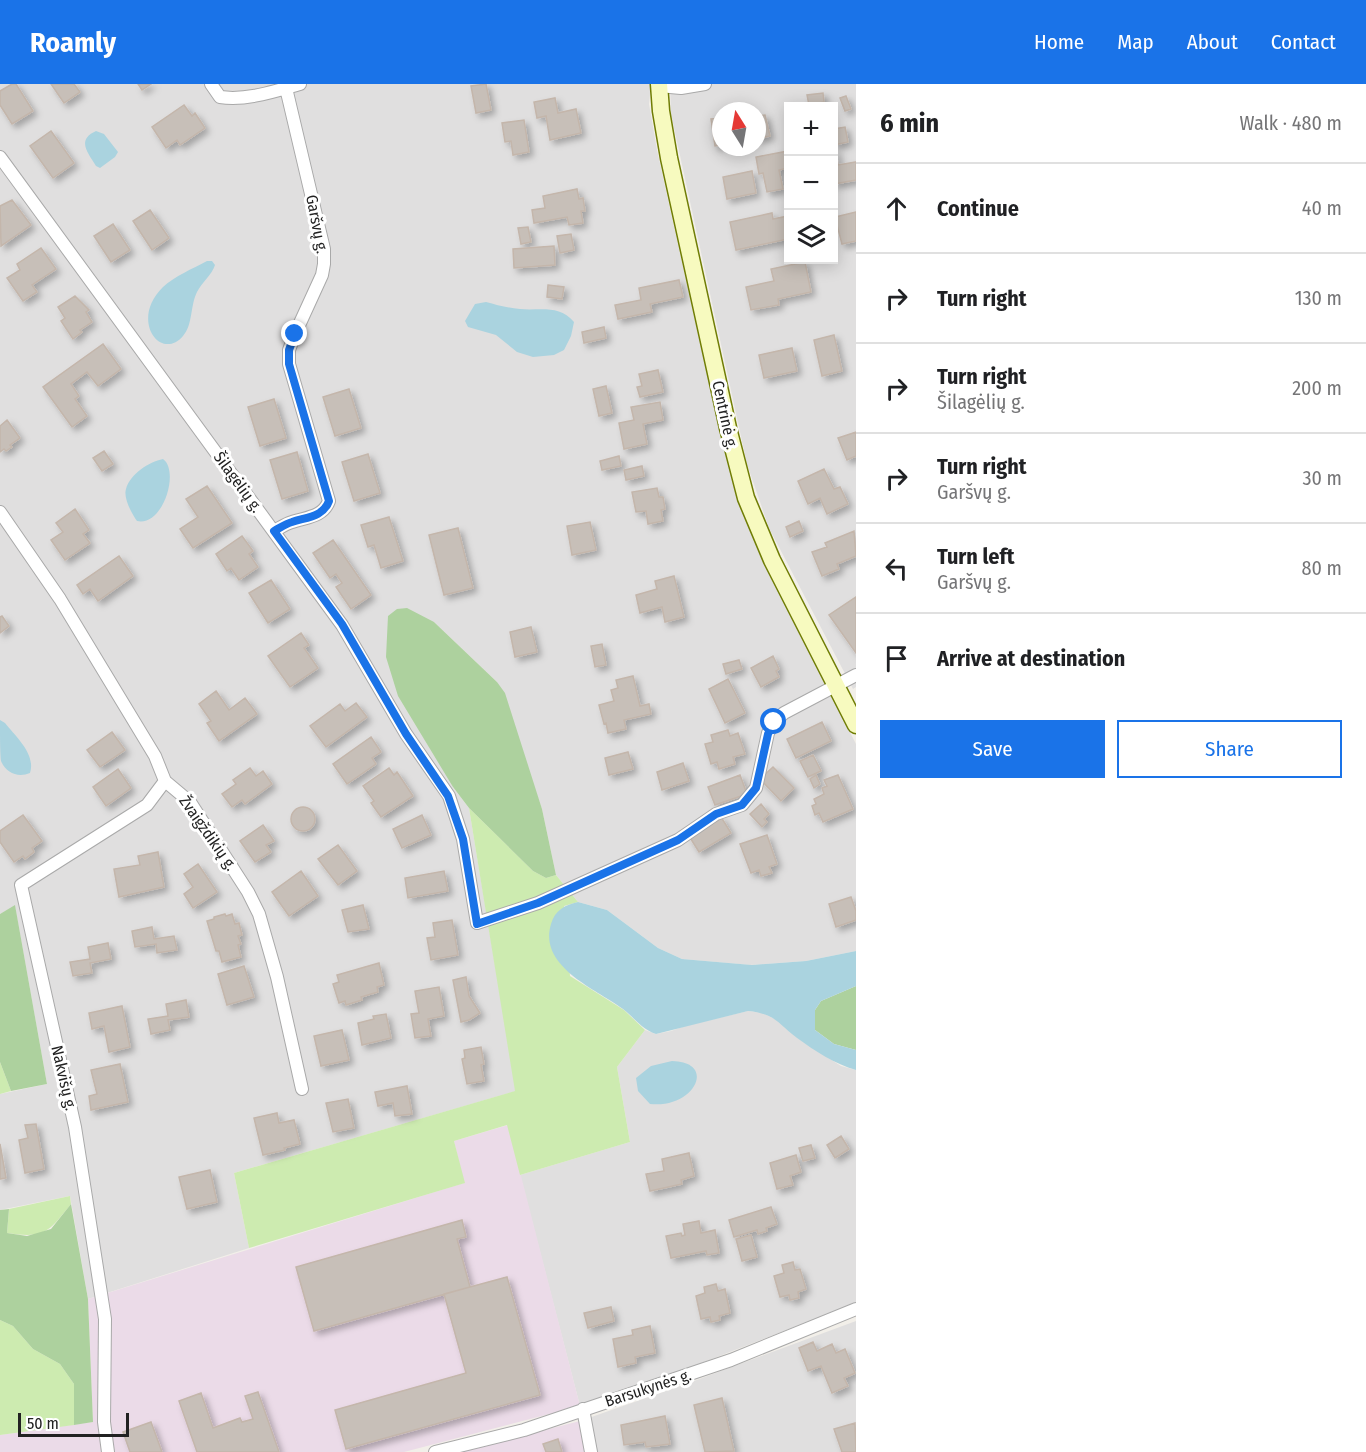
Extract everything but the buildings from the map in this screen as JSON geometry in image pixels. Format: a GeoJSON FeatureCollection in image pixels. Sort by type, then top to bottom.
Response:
{"type":"FeatureCollection","features":[{"type":"Feature","properties":{"kind":"main road","name":"Centrinė g."},"geometry":{"type":"LineString","coordinates":[[659,85],[663,131],[728,428],[746,498],[772,560],[856,725]]}},
{"type":"Feature","properties":{"kind":"street"},"geometry":{"type":"LineString","coordinates":[[211,84],[220,97],[228,98],[257,96],[300,84]]}},
{"type":"Feature","properties":{"kind":"street"},"geometry":{"type":"LineString","coordinates":[[659,85],[681,88],[705,84]]}},
{"type":"Feature","properties":{"kind":"street","name":"Garšvų g."},"geometry":{"type":"LineString","coordinates":[[274,531],[288,523],[320,514],[329,501],[289,364],[289,350],[322,275],[324,249],[286,88]]}},
{"type":"Feature","properties":{"kind":"street","name":"Šilagėlių g."},"geometry":{"type":"LineString","coordinates":[[0,157],[342,624],[406,734],[448,796],[463,839],[477,924],[538,903],[678,840],[716,814],[742,805],[756,788],[768,734],[774,722],[784,712],[837,686]]}},
{"type":"Feature","properties":{"kind":"street","name":"Žvaigždikių g."},"geometry":{"type":"LineString","coordinates":[[0,512],[60,599],[156,756],[165,781],[190,802],[248,892],[259,914],[277,977],[302,1089]]}},
{"type":"Feature","properties":{"kind":"street"},"geometry":{"type":"LineString","coordinates":[[837,686],[856,675]]}},
{"type":"Feature","properties":{"kind":"street","name":"Nakvišų g."},"geometry":{"type":"LineString","coordinates":[[108,1452],[104,1422],[105,1319],[75,1127],[21,885],[147,805],[165,781]]}},
{"type":"Feature","properties":{"kind":"street","name":"Barsukynės g."},"geometry":{"type":"LineString","coordinates":[[435,1452],[524,1430],[584,1410],[731,1360],[856,1309]]}},
{"type":"Feature","properties":{"kind":"street"},"geometry":{"type":"LineString","coordinates":[[584,1410],[591,1452]]}},
{"type":"Feature","properties":{"kind":"shaded area"},"geometry":{"type":"Polygon","coordinates":[[[0,84],[651,84],[649,104],[657,150],[722,442],[758,551],[856,744],[856,951],[806,961],[751,965],[682,959],[658,948],[607,910],[578,902],[556,875],[542,809],[497,682],[434,622],[453,787],[469,808],[516,1091],[234,1173],[249,1248],[88,1299],[70,1196],[0,1210],[0,1094],[47,1084],[15,906],[0,914],[0,84]]]}},
{"type":"Feature","properties":{"kind":"shaded area"},"geometry":{"type":"Polygon","coordinates":[[[670,84],[856,84],[856,687],[853,689],[769,528],[747,464],[671,114],[670,84]]]}},
{"type":"Feature","properties":{"kind":"shaded area"},"geometry":{"type":"Polygon","coordinates":[[[748,1011],[763,1013],[781,1022],[796,1037],[841,1066],[856,1070],[856,1303],[655,1381],[580,1406],[520,1175],[630,1142],[617,1067],[645,1030],[656,1034],[748,1011]]]}},
{"type":"Feature","properties":{"kind":"shaded area"},"geometry":{"type":"Polygon","coordinates":[[[508,1125],[580,1406],[404,1452],[0,1452],[0,1435],[93,1422],[88,1299],[464,1183],[454,1141],[508,1125]]]}},
{"type":"Feature","properties":{"kind":"shaded area"},"geometry":{"type":"Polygon","coordinates":[[[856,1321],[856,1452],[585,1452],[580,1421],[856,1321]]]}},
{"type":"Feature","properties":{"kind":"shaded area"},"geometry":{"type":"Polygon","coordinates":[[[580,1421],[585,1452],[459,1452],[580,1421]]]}},
{"type":"Feature","properties":{"kind":"green space"},"geometry":{"type":"Polygon","coordinates":[[[407,608],[434,622],[497,682],[505,693],[542,809],[556,875],[546,878],[533,871],[469,808],[453,787],[398,696],[386,657],[388,616],[397,609],[407,608]]]}},
{"type":"Feature","properties":{"kind":"green space"},"geometry":{"type":"Polygon","coordinates":[[[469,808],[533,871],[546,878],[556,875],[578,902],[564,906],[570,976],[624,1010],[645,1030],[617,1067],[630,1142],[520,1175],[507,1125],[454,1141],[465,1183],[249,1248],[234,1173],[515,1091],[469,808]]]}},
{"type":"Feature","properties":{"kind":"green space"},"geometry":{"type":"Polygon","coordinates":[[[15,905],[47,1084],[11,1091],[0,1062],[0,914],[15,905]]]}},
{"type":"Feature","properties":{"kind":"green space"},"geometry":{"type":"Polygon","coordinates":[[[856,986],[856,1050],[834,1044],[815,1030],[815,1010],[821,1001],[856,986]]]}},
{"type":"Feature","properties":{"kind":"green space"},"geometry":{"type":"Polygon","coordinates":[[[0,1062],[11,1091],[0,1094],[0,1062]]]}},
{"type":"Feature","properties":{"kind":"green space"},"geometry":{"type":"Polygon","coordinates":[[[70,1196],[71,1204],[45,1231],[30,1235],[7,1233],[9,1209],[70,1196]]]}},
{"type":"Feature","properties":{"kind":"green space"},"geometry":{"type":"Polygon","coordinates":[[[71,1204],[88,1299],[93,1422],[74,1425],[74,1384],[60,1364],[33,1349],[13,1326],[0,1320],[0,1210],[9,1209],[7,1233],[27,1236],[51,1229],[71,1204]]]}},
{"type":"Feature","properties":{"kind":"green space"},"geometry":{"type":"Polygon","coordinates":[[[0,1320],[13,1326],[33,1349],[60,1364],[74,1384],[74,1425],[0,1435],[0,1320]]]}},
{"type":"Feature","properties":{"kind":"water"},"geometry":{"type":"Polygon","coordinates":[[[96,131],[104,134],[118,152],[100,168],[90,156],[85,143],[86,138],[96,131]]]}},
{"type":"Feature","properties":{"kind":"water"},"geometry":{"type":"Polygon","coordinates":[[[207,261],[212,261],[215,265],[197,292],[186,332],[174,343],[166,344],[158,341],[152,334],[149,324],[149,312],[153,300],[168,283],[207,261]]]}},
{"type":"Feature","properties":{"kind":"water"},"geometry":{"type":"Polygon","coordinates":[[[486,302],[516,309],[556,311],[568,316],[574,322],[571,336],[564,350],[554,355],[533,357],[517,352],[496,335],[468,327],[465,321],[475,304],[486,302]]]}},
{"type":"Feature","properties":{"kind":"water"},"geometry":{"type":"Polygon","coordinates":[[[163,459],[168,465],[170,475],[166,497],[154,516],[146,521],[137,521],[125,493],[128,484],[141,470],[163,459]]]}},
{"type":"Feature","properties":{"kind":"water"},"geometry":{"type":"Polygon","coordinates":[[[0,720],[5,723],[28,753],[30,773],[17,775],[3,765],[0,720]]]}},
{"type":"Feature","properties":{"kind":"water"},"geometry":{"type":"Polygon","coordinates":[[[578,902],[607,910],[658,948],[682,959],[752,965],[806,961],[856,951],[856,986],[821,1001],[815,1010],[815,1030],[834,1044],[856,1050],[856,1070],[825,1057],[776,1020],[757,1012],[748,1011],[656,1034],[646,1029],[623,1009],[572,975],[553,953],[549,939],[553,919],[561,909],[578,902]]]}},
{"type":"Feature","properties":{"kind":"water"},"geometry":{"type":"Polygon","coordinates":[[[672,1061],[686,1063],[694,1069],[697,1076],[695,1085],[678,1100],[665,1104],[650,1104],[638,1091],[636,1078],[651,1066],[672,1061]]]}},
{"type":"Feature","properties":{"kind":"route"},"geometry":{"type":"LineString","coordinates":[[295,334],[289,350],[289,364],[329,501],[320,514],[288,523],[274,531],[342,624],[406,734],[448,796],[463,839],[477,924],[538,903],[678,840],[716,814],[742,805],[756,788],[768,734],[774,722]]}}]}
